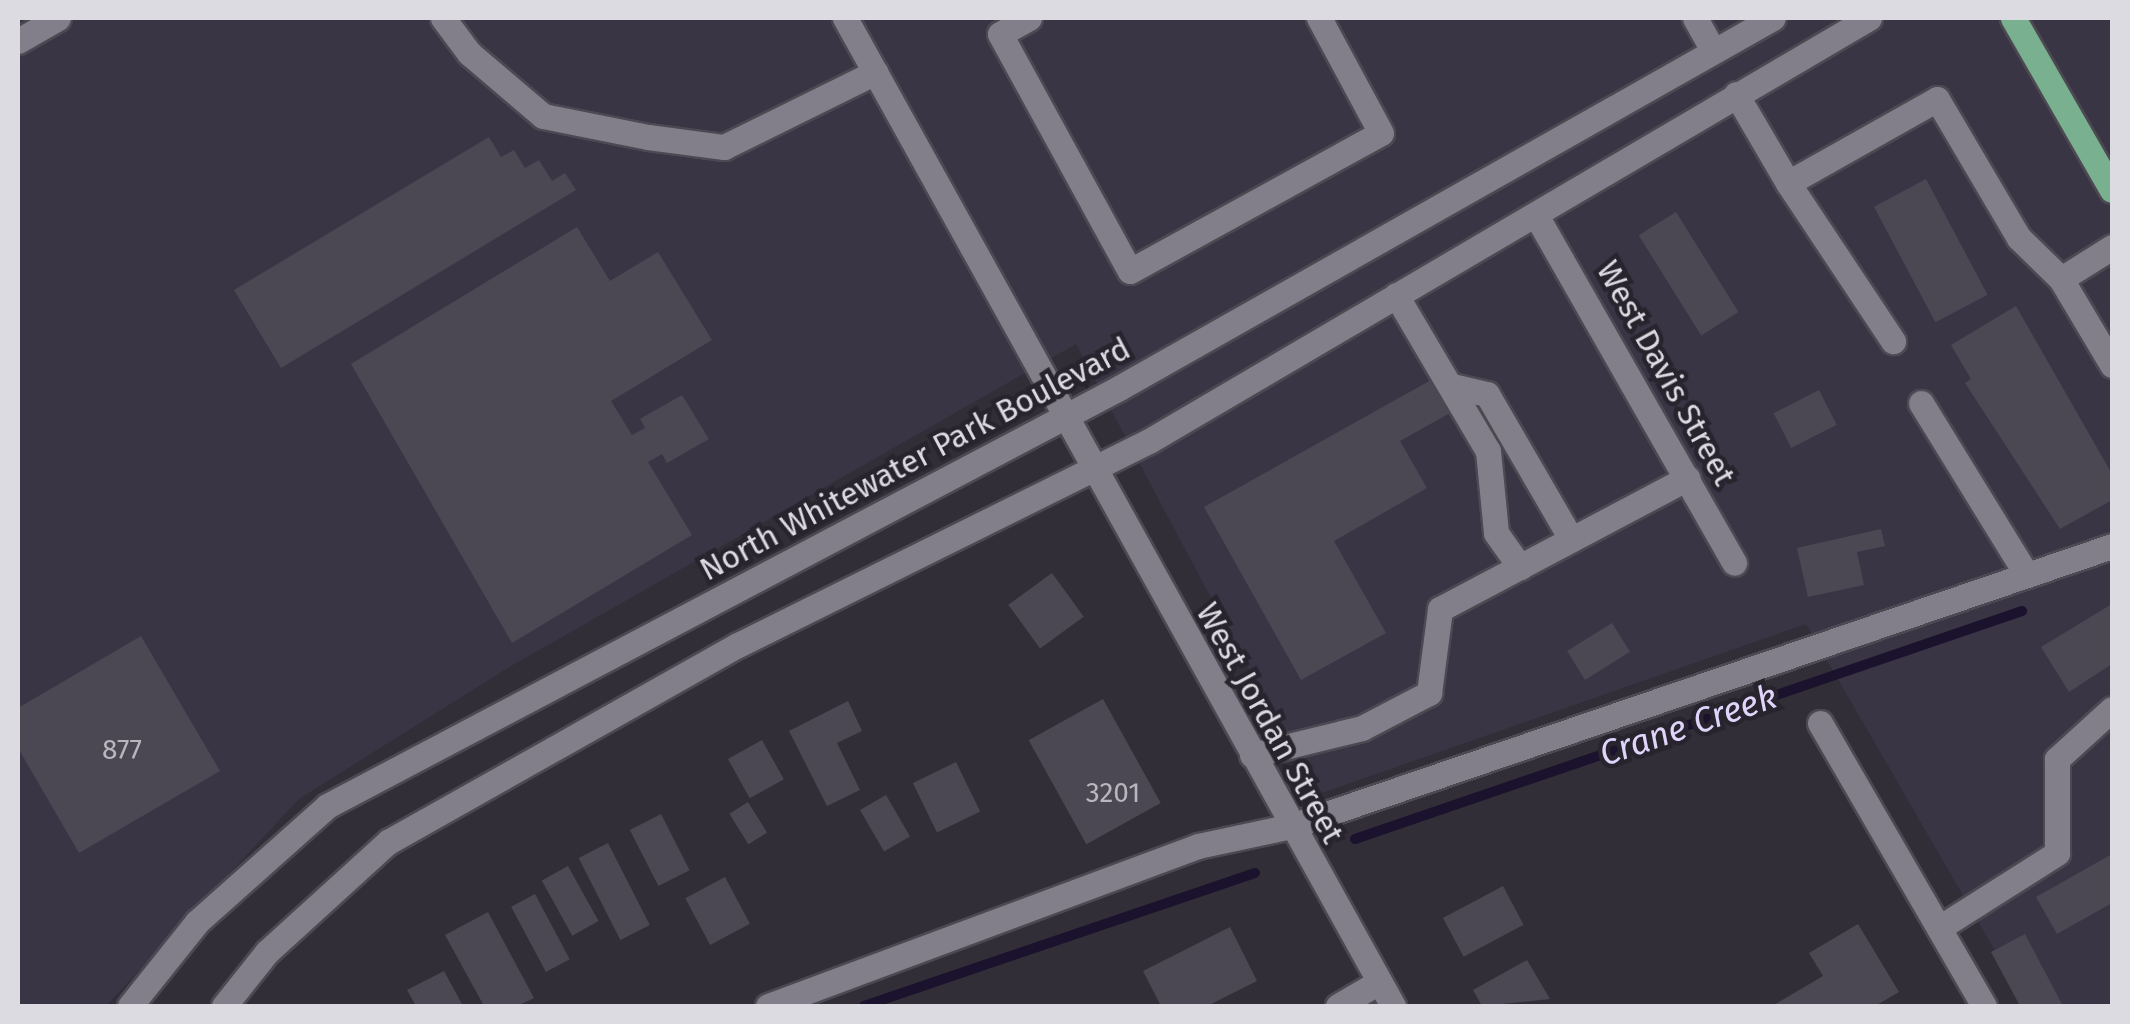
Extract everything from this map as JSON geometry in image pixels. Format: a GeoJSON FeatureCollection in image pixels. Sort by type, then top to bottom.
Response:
{"type":"FeatureCollection","features":[{"type":"Feature","properties":{"kind":"main road"},"geometry":{"type":"LineString","coordinates":[[2013,18],[2112,190]]}},
{"type":"Feature","properties":{"kind":"street"},"geometry":{"type":"LineString","coordinates":[[18,42],[58,18]]}},
{"type":"Feature","properties":{"kind":"street"},"geometry":{"type":"LineString","coordinates":[[443,18],[469,53],[543,116],[648,138],[724,146],[876,72]]}},
{"type":"Feature","properties":{"kind":"street"},"geometry":{"type":"LineString","coordinates":[[1029,18],[1000,34],[1130,271],[1381,134],[1319,18]]}},
{"type":"Feature","properties":{"kind":"street"},"geometry":{"type":"LineString","coordinates":[[1696,18],[1713,50]]}},
{"type":"Feature","properties":{"kind":"street","name":"North Whitewater Park Boulevard"},"geometry":{"type":"LineString","coordinates":[[130,1006],[197,922],[327,806],[1066,414],[1773,18]]}},
{"type":"Feature","properties":{"kind":"street"},"geometry":{"type":"LineString","coordinates":[[224,1006],[267,952],[388,842],[738,645],[1092,470],[1537,217],[1868,18]]}},
{"type":"Feature","properties":{"kind":"street","name":"West Jordan Street"},"geometry":{"type":"LineString","coordinates":[[854,20],[876,72],[1066,414],[1092,470],[1392,1006]]}},
{"type":"Feature","properties":{"kind":"street"},"geometry":{"type":"LineString","coordinates":[[1736,94],[1788,184],[1893,341]]}},
{"type":"Feature","properties":{"kind":"street"},"geometry":{"type":"LineString","coordinates":[[1788,184],[1937,99],[2018,238],[2061,280],[2112,365]]}},
{"type":"Feature","properties":{"kind":"street","name":"West Davis Street"},"geometry":{"type":"LineString","coordinates":[[1537,217],[1734,563]]}},
{"type":"Feature","properties":{"kind":"street"},"geometry":{"type":"LineString","coordinates":[[2061,280],[2112,247]]}},
{"type":"Feature","properties":{"kind":"street"},"geometry":{"type":"LineString","coordinates":[[1396,294],[1488,450],[1496,533],[1520,567]]}},
{"type":"Feature","properties":{"kind":"street"},"geometry":{"type":"LineString","coordinates":[[1452,386],[1487,394],[1571,540]]}},
{"type":"Feature","properties":{"kind":"street"},"geometry":{"type":"LineString","coordinates":[[1920,403],[2027,575]]}},
{"type":"Feature","properties":{"kind":"street"},"geometry":{"type":"LineString","coordinates":[[1252,755],[1362,728],[1429,693],[1440,610],[1687,478]]}},
{"type":"Feature","properties":{"kind":"street"},"geometry":{"type":"LineString","coordinates":[[768,1006],[1198,846],[1291,826],[2112,546]]}},
{"type":"Feature","properties":{"kind":"street"},"geometry":{"type":"LineString","coordinates":[[1938,928],[2057,853],[2056,759],[2112,709]]}},
{"type":"Feature","properties":{"kind":"street"},"geometry":{"type":"LineString","coordinates":[[1820,723],[1984,1006]]}},
{"type":"Feature","properties":{"kind":"street"},"geometry":{"type":"LineString","coordinates":[[1338,1006],[1379,982]]}},
{"type":"Feature","properties":{"kind":"shaded area"},"geometry":{"type":"Polygon","coordinates":[[[18,18],[2112,18],[2112,1006],[2027,1006],[1806,624],[1316,795],[1076,344],[506,669],[299,799],[106,1006],[18,1006],[18,18]]]}},
{"type":"Feature","properties":{"kind":"building"},"geometry":{"type":"Polygon","coordinates":[[[489,137],[501,157],[514,150],[525,168],[539,160],[552,181],[565,173],[576,190],[281,368],[234,290],[489,137]]]}},
{"type":"Feature","properties":{"kind":"building"},"geometry":{"type":"Polygon","coordinates":[[[1926,179],[1988,295],[1935,322],[1874,207],[1926,179]]]}},
{"type":"Feature","properties":{"kind":"building"},"geometry":{"type":"Polygon","coordinates":[[[1676,212],[1739,312],[1701,335],[1639,235],[1676,212]]]}},
{"type":"Feature","properties":{"kind":"building"},"geometry":{"type":"Polygon","coordinates":[[[577,227],[610,281],[658,252],[712,340],[611,401],[632,435],[645,428],[640,419],[682,395],[709,439],[667,463],[662,454],[648,462],[692,535],[512,643],[351,364],[577,227]]]}},
{"type":"Feature","properties":{"kind":"building"},"geometry":{"type":"Polygon","coordinates":[[[2016,306],[2112,474],[2112,500],[2060,529],[1965,383],[1971,379],[1951,345],[2016,306]]]}},
{"type":"Feature","properties":{"kind":"building"},"geometry":{"type":"Polygon","coordinates":[[[1440,375],[1459,408],[1400,441],[1427,488],[1334,541],[1386,633],[1301,680],[1204,507],[1440,375]]]}},
{"type":"Feature","properties":{"kind":"building"},"geometry":{"type":"Polygon","coordinates":[[[1819,390],[1837,425],[1791,448],[1774,413],[1819,390]]]}},
{"type":"Feature","properties":{"kind":"building"},"geometry":{"type":"Polygon","coordinates":[[[1881,529],[1885,546],[1857,552],[1864,585],[1808,597],[1797,548],[1881,529]]]}},
{"type":"Feature","properties":{"kind":"building"},"geometry":{"type":"Polygon","coordinates":[[[1052,573],[1084,617],[1040,648],[1008,605],[1052,573]]]}},
{"type":"Feature","properties":{"kind":"building"},"geometry":{"type":"Polygon","coordinates":[[[2112,604],[2112,664],[2069,692],[2041,647],[2112,604]]]}},
{"type":"Feature","properties":{"kind":"building"},"geometry":{"type":"Polygon","coordinates":[[[1612,623],[1630,652],[1585,680],[1567,651],[1612,623]]]}},
{"type":"Feature","properties":{"kind":"building"},"geometry":{"type":"Polygon","coordinates":[[[141,636],[220,771],[79,853],[18,748],[18,708],[141,636]]]}},
{"type":"Feature","properties":{"kind":"building"},"geometry":{"type":"Polygon","coordinates":[[[1103,699],[1161,803],[1086,844],[1029,740],[1103,699]]]}},
{"type":"Feature","properties":{"kind":"building"},"geometry":{"type":"Polygon","coordinates":[[[848,701],[862,731],[837,743],[860,790],[827,806],[789,731],[848,701]]]}},
{"type":"Feature","properties":{"kind":"building"},"geometry":{"type":"Polygon","coordinates":[[[762,740],[784,779],[750,798],[728,759],[762,740]]]}},
{"type":"Feature","properties":{"kind":"building"},"geometry":{"type":"Polygon","coordinates":[[[956,762],[980,811],[937,832],[913,783],[956,762]]]}},
{"type":"Feature","properties":{"kind":"building"},"geometry":{"type":"Polygon","coordinates":[[[886,795],[910,837],[884,852],[860,810],[886,795]]]}},
{"type":"Feature","properties":{"kind":"building"},"geometry":{"type":"Polygon","coordinates":[[[748,802],[767,833],[748,844],[729,814],[748,802]]]}},
{"type":"Feature","properties":{"kind":"building"},"geometry":{"type":"Polygon","coordinates":[[[661,814],[690,870],[658,886],[630,830],[661,814]]]}},
{"type":"Feature","properties":{"kind":"building"},"geometry":{"type":"Polygon","coordinates":[[[608,843],[650,925],[620,940],[579,858],[608,843]]]}},
{"type":"Feature","properties":{"kind":"building"},"geometry":{"type":"Polygon","coordinates":[[[2112,854],[2112,903],[2057,934],[2036,897],[2112,854]]]}},
{"type":"Feature","properties":{"kind":"building"},"geometry":{"type":"Polygon","coordinates":[[[568,866],[599,921],[572,936],[542,881],[568,866]]]}},
{"type":"Feature","properties":{"kind":"building"},"geometry":{"type":"Polygon","coordinates":[[[725,877],[750,924],[710,945],[685,898],[725,877]]]}},
{"type":"Feature","properties":{"kind":"building"},"geometry":{"type":"Polygon","coordinates":[[[1503,886],[1524,925],[1464,957],[1443,918],[1503,886]]]}},
{"type":"Feature","properties":{"kind":"building"},"geometry":{"type":"Polygon","coordinates":[[[535,894],[570,959],[546,972],[511,907],[535,894]]]}},
{"type":"Feature","properties":{"kind":"building"},"geometry":{"type":"Polygon","coordinates":[[[488,912],[534,998],[517,1006],[484,1006],[445,935],[488,912]]]}},
{"type":"Feature","properties":{"kind":"building"},"geometry":{"type":"Polygon","coordinates":[[[1858,924],[1899,992],[1875,1006],[1772,1006],[1823,976],[1809,953],[1858,924]]]}},
{"type":"Feature","properties":{"kind":"building"},"geometry":{"type":"Polygon","coordinates":[[[1230,927],[1257,981],[1207,1006],[1161,1006],[1143,971],[1230,927]]]}},
{"type":"Feature","properties":{"kind":"building"},"geometry":{"type":"Polygon","coordinates":[[[2025,934],[2063,1006],[2020,1006],[1991,952],[2025,934]]]}},
{"type":"Feature","properties":{"kind":"building"},"geometry":{"type":"Polygon","coordinates":[[[1527,960],[1550,999],[1482,1006],[1473,990],[1527,960]]]}},
{"type":"Feature","properties":{"kind":"building"},"geometry":{"type":"Polygon","coordinates":[[[444,971],[463,1006],[416,1006],[407,990],[444,971]]]}},
{"type":"Feature","properties":{"kind":"waterway","name":"Crane Creek"},"geometry":{"type":"LineString","coordinates":[[1355,839],[2022,611]]}},
{"type":"Feature","properties":{"kind":"waterway","name":"Crane Creek"},"geometry":{"type":"LineString","coordinates":[[864,1006],[1255,873]]}}]}
